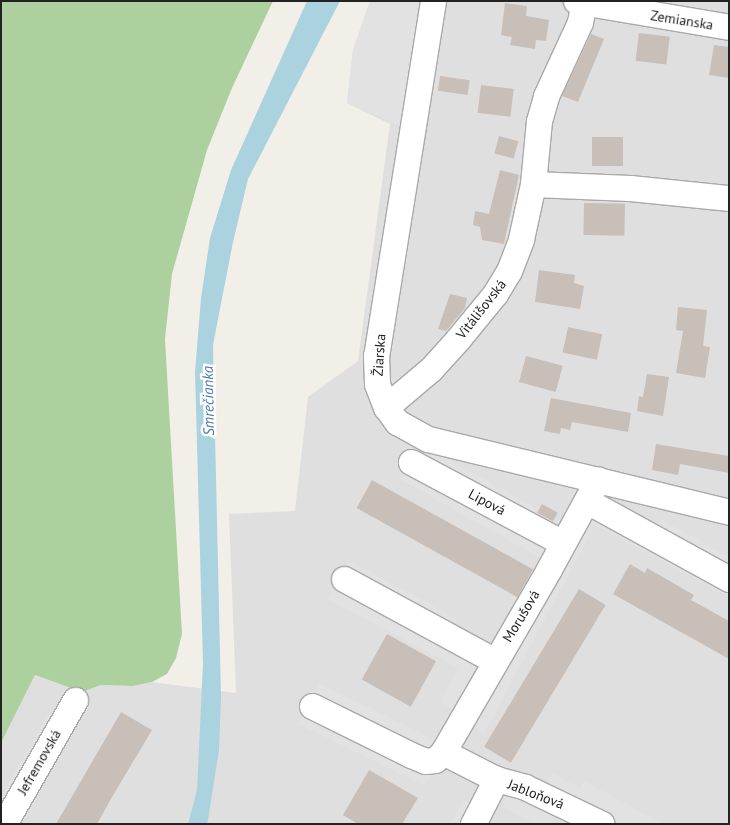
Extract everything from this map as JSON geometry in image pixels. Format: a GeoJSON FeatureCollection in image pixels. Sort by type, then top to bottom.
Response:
{"type":"FeatureCollection","features":[{"type":"Feature","properties":{"kind":"street","name":"Žiarska"},"geometry":{"type":"LineString","coordinates":[[433,1],[376,355],[377,384],[386,407],[397,422],[428,439],[592,490],[729,512]]}},
{"type":"Feature","properties":{"kind":"street","name":"Vitálišovská"},"geometry":{"type":"LineString","coordinates":[[386,407],[431,369],[495,294],[509,271],[521,239],[532,184],[540,121],[546,96],[580,22],[581,2]]}},
{"type":"Feature","properties":{"kind":"street","name":"Zemianska"},"geometry":{"type":"LineString","coordinates":[[581,2],[729,27]]}},
{"type":"Feature","properties":{"kind":"street"},"geometry":{"type":"LineString","coordinates":[[532,184],[630,188],[729,198]]}},
{"type":"Feature","properties":{"kind":"street","name":"Lipová"},"geometry":{"type":"LineString","coordinates":[[411,462],[563,543]]}},
{"type":"Feature","properties":{"kind":"street"},"geometry":{"type":"LineString","coordinates":[[592,490],[729,578]]}},
{"type":"Feature","properties":{"kind":"street","name":"Morušová"},"geometry":{"type":"LineString","coordinates":[[443,752],[592,490]]}},
{"type":"Feature","properties":{"kind":"street"},"geometry":{"type":"LineString","coordinates":[[344,579],[495,661]]}},
{"type":"Feature","properties":{"kind":"street","name":"Jefremovská"},"geometry":{"type":"LineString","coordinates":[[4,824],[75,700]]}},
{"type":"Feature","properties":{"kind":"street"},"geometry":{"type":"LineString","coordinates":[[312,706],[425,761],[435,760],[443,752]]}},
{"type":"Feature","properties":{"kind":"street","name":"Jabloňová"},"geometry":{"type":"LineString","coordinates":[[443,752],[496,779],[525,787],[602,824]]}},
{"type":"Feature","properties":{"kind":"street","name":"Jabloňová"},"geometry":{"type":"LineString","coordinates":[[473,824],[496,779]]}},
{"type":"Feature","properties":{"kind":"shaded area"},"geometry":{"type":"Polygon","coordinates":[[[370,1],[729,1],[729,824],[1,824],[1,743],[35,675],[82,692],[101,685],[133,686],[152,682],[236,693],[229,514],[295,511],[308,397],[358,361],[390,124],[347,103],[353,50],[370,1]]]}},
{"type":"Feature","properties":{"kind":"shaded area"},"geometry":{"type":"Polygon","coordinates":[[[370,1],[418,1],[404,127],[347,103],[353,50],[370,1]]]}},
{"type":"Feature","properties":{"kind":"shaded area"},"geometry":{"type":"Polygon","coordinates":[[[421,444],[537,509],[531,521],[557,535],[544,560],[400,479],[421,444]]]}},
{"type":"Feature","properties":{"kind":"shaded area"},"geometry":{"type":"Polygon","coordinates":[[[595,502],[650,528],[662,520],[729,557],[729,598],[586,519],[595,502]]]}},
{"type":"Feature","properties":{"kind":"shaded area"},"geometry":{"type":"Polygon","coordinates":[[[578,521],[593,529],[485,733],[470,725],[578,521]]]}},
{"type":"Feature","properties":{"kind":"shaded area"},"geometry":{"type":"Polygon","coordinates":[[[348,560],[457,619],[445,642],[481,662],[454,710],[440,702],[458,668],[327,599],[348,560]]]}},
{"type":"Feature","properties":{"kind":"shaded area"},"geometry":{"type":"Polygon","coordinates":[[[319,683],[446,745],[426,786],[299,724],[319,683]]]}},
{"type":"Feature","properties":{"kind":"shaded area"},"geometry":{"type":"Polygon","coordinates":[[[49,713],[56,718],[1,814],[1,797],[49,713]]]}},
{"type":"Feature","properties":{"kind":"shaded area"},"geometry":{"type":"Polygon","coordinates":[[[553,773],[580,788],[585,781],[663,824],[565,824],[554,818],[551,824],[534,824],[502,806],[511,789],[547,784],[553,773]]]}},
{"type":"Feature","properties":{"kind":"shaded area"},"geometry":{"type":"Polygon","coordinates":[[[463,800],[493,816],[489,824],[450,824],[463,800]]]}},
{"type":"Feature","properties":{"kind":"green space"},"geometry":{"type":"Polygon","coordinates":[[[1,1],[273,1],[232,88],[207,150],[172,274],[165,339],[182,634],[176,658],[167,674],[152,682],[133,686],[101,685],[82,692],[35,675],[1,743],[1,1]]]}},
{"type":"Feature","properties":{"kind":"water","name":"Smrečianka"},"geometry":{"type":"Polygon","coordinates":[[[307,1],[340,1],[248,179],[233,242],[213,345],[221,697],[219,750],[207,824],[188,824],[197,790],[203,663],[195,372],[201,298],[210,238],[231,170],[307,1]]]}},
{"type":"Feature","properties":{"kind":"building"},"geometry":{"type":"Polygon","coordinates":[[[505,3],[527,6],[526,16],[549,20],[546,41],[536,40],[535,49],[510,45],[512,37],[501,35],[505,3]]]}},
{"type":"Feature","properties":{"kind":"building"},"geometry":{"type":"Polygon","coordinates":[[[639,33],[670,37],[666,65],[636,61],[639,33]]]}},
{"type":"Feature","properties":{"kind":"building"},"geometry":{"type":"Polygon","coordinates":[[[591,34],[604,39],[578,102],[562,96],[591,34]]]}},
{"type":"Feature","properties":{"kind":"building"},"geometry":{"type":"Polygon","coordinates":[[[714,45],[729,47],[729,78],[709,75],[714,45]]]}},
{"type":"Feature","properties":{"kind":"building"},"geometry":{"type":"Polygon","coordinates":[[[440,76],[470,80],[468,95],[438,91],[440,76]]]}},
{"type":"Feature","properties":{"kind":"building"},"geometry":{"type":"Polygon","coordinates":[[[481,85],[514,89],[510,117],[478,113],[481,85]]]}},
{"type":"Feature","properties":{"kind":"building"},"geometry":{"type":"Polygon","coordinates":[[[499,136],[518,141],[514,159],[494,153],[499,136]]]}},
{"type":"Feature","properties":{"kind":"building"},"geometry":{"type":"Polygon","coordinates":[[[592,137],[623,137],[623,166],[592,166],[592,137]]]}},
{"type":"Feature","properties":{"kind":"building"},"geometry":{"type":"Polygon","coordinates":[[[500,170],[519,175],[504,244],[482,240],[480,227],[473,225],[475,211],[489,214],[500,170]]]}},
{"type":"Feature","properties":{"kind":"building"},"geometry":{"type":"Polygon","coordinates":[[[584,203],[625,204],[624,236],[583,235],[584,203]]]}},
{"type":"Feature","properties":{"kind":"building"},"geometry":{"type":"Polygon","coordinates":[[[539,270],[575,275],[574,283],[584,286],[580,309],[535,302],[539,270]]]}},
{"type":"Feature","properties":{"kind":"building"},"geometry":{"type":"Polygon","coordinates":[[[450,294],[467,298],[465,308],[446,331],[438,329],[450,294]]]}},
{"type":"Feature","properties":{"kind":"building"},"geometry":{"type":"Polygon","coordinates":[[[678,307],[707,310],[703,346],[710,347],[705,378],[676,373],[683,331],[676,330],[678,307]]]}},
{"type":"Feature","properties":{"kind":"building"},"geometry":{"type":"Polygon","coordinates":[[[568,327],[602,334],[597,360],[563,352],[568,327]]]}},
{"type":"Feature","properties":{"kind":"building"},"geometry":{"type":"Polygon","coordinates":[[[526,356],[563,366],[556,392],[519,382],[526,356]]]}},
{"type":"Feature","properties":{"kind":"building"},"geometry":{"type":"Polygon","coordinates":[[[647,374],[669,377],[663,416],[637,411],[639,396],[643,397],[647,374]]]}},
{"type":"Feature","properties":{"kind":"building"},"geometry":{"type":"Polygon","coordinates":[[[551,398],[631,413],[628,432],[572,422],[570,430],[561,428],[560,434],[544,431],[551,398]]]}},
{"type":"Feature","properties":{"kind":"building"},"geometry":{"type":"Polygon","coordinates":[[[656,444],[729,456],[729,473],[680,464],[678,475],[652,470],[656,444]]]}},
{"type":"Feature","properties":{"kind":"building"},"geometry":{"type":"Polygon","coordinates":[[[372,480],[533,569],[517,597],[356,508],[372,480]]]}},
{"type":"Feature","properties":{"kind":"building"},"geometry":{"type":"Polygon","coordinates":[[[542,504],[558,513],[553,521],[537,513],[542,504]]]}},
{"type":"Feature","properties":{"kind":"building"},"geometry":{"type":"Polygon","coordinates":[[[630,564],[645,573],[647,568],[694,595],[691,600],[729,621],[729,659],[613,594],[630,564]]]}},
{"type":"Feature","properties":{"kind":"building"},"geometry":{"type":"Polygon","coordinates":[[[579,589],[606,605],[511,763],[484,747],[579,589]]]}},
{"type":"Feature","properties":{"kind":"building"},"geometry":{"type":"Polygon","coordinates":[[[387,634],[436,661],[411,707],[362,679],[387,634]]]}},
{"type":"Feature","properties":{"kind":"building"},"geometry":{"type":"Polygon","coordinates":[[[121,712],[152,730],[97,824],[56,824],[121,712]]]}},
{"type":"Feature","properties":{"kind":"building"},"geometry":{"type":"Polygon","coordinates":[[[369,770],[418,798],[402,824],[358,824],[343,815],[369,770]]]}}]}
